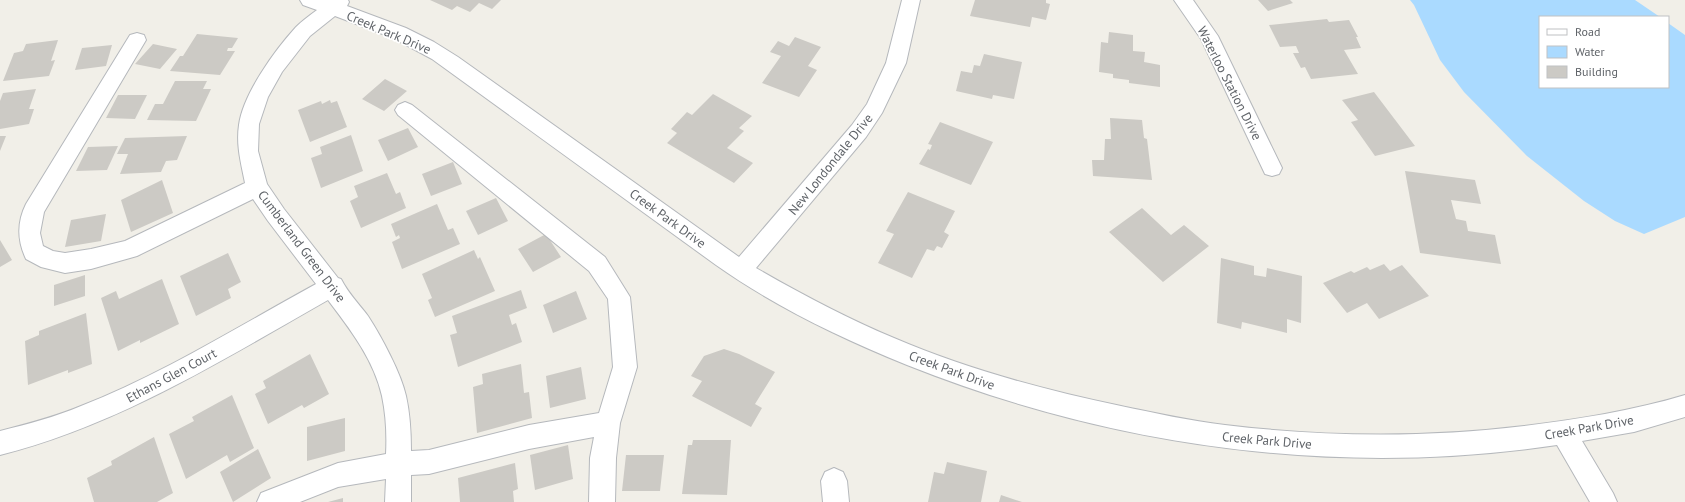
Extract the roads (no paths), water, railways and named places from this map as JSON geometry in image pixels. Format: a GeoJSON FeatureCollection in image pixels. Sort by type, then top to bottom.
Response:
{"type":"FeatureCollection","features":[{"type":"Feature","properties":{"kind":"street","name":"Creek Park Drive"},"geometry":{"type":"LineString","coordinates":[[309,0],[337,4],[424,45],[460,67],[741,270],[785,297],[835,322],[912,356],[1008,390],[1102,414],[1222,436],[1316,444],[1438,446],[1483,443],[1609,425],[1685,406]]}},
{"type":"Feature","properties":{"kind":"street","name":"New Londondale Drive"},"geometry":{"type":"LineString","coordinates":[[741,270],[859,131],[874,108],[896,63],[911,0]]}},
{"type":"Feature","properties":{"kind":"street","name":"Waterloo Station Drive"},"geometry":{"type":"LineString","coordinates":[[1183,0],[1209,36],[1272,168]]}},
{"type":"Feature","properties":{"kind":"street","name":"Cumberland Green Drive"},"geometry":{"type":"LineString","coordinates":[[337,4],[303,31],[275,67],[258,97],[249,124],[248,150],[258,187],[276,215],[333,286],[364,329],[380,359],[394,395],[399,429],[398,502]]}},
{"type":"Feature","properties":{"kind":"street"},"geometry":{"type":"LineString","coordinates":[[137,40],[34,210],[29,233],[34,252],[49,260],[65,263],[92,259],[129,249],[258,187]]}},
{"type":"Feature","properties":{"kind":"street"},"geometry":{"type":"LineString","coordinates":[[405,110],[597,264],[619,297],[625,367],[608,423],[604,458],[602,502]]}},
{"type":"Feature","properties":{"kind":"street","name":"Ethans Glen Court"},"geometry":{"type":"LineString","coordinates":[[0,443],[32,436],[76,421],[126,400],[333,286]]}},
{"type":"Feature","properties":{"kind":"street"},"geometry":{"type":"LineString","coordinates":[[270,502],[338,475],[399,464],[429,462],[529,437],[608,423]]}},
{"type":"Feature","properties":{"kind":"street"},"geometry":{"type":"LineString","coordinates":[[1563,432],[1604,502]]}},
{"type":"Feature","properties":{"kind":"water"},"geometry":{"type":"Polygon","coordinates":[[[1410,0],[1635,0],[1659,16],[1539,16],[1539,88],[1669,88],[1669,24],[1685,35],[1685,217],[1644,234],[1615,221],[1584,201],[1527,156],[1464,92],[1440,60],[1414,5],[1410,0]]]}}]}
